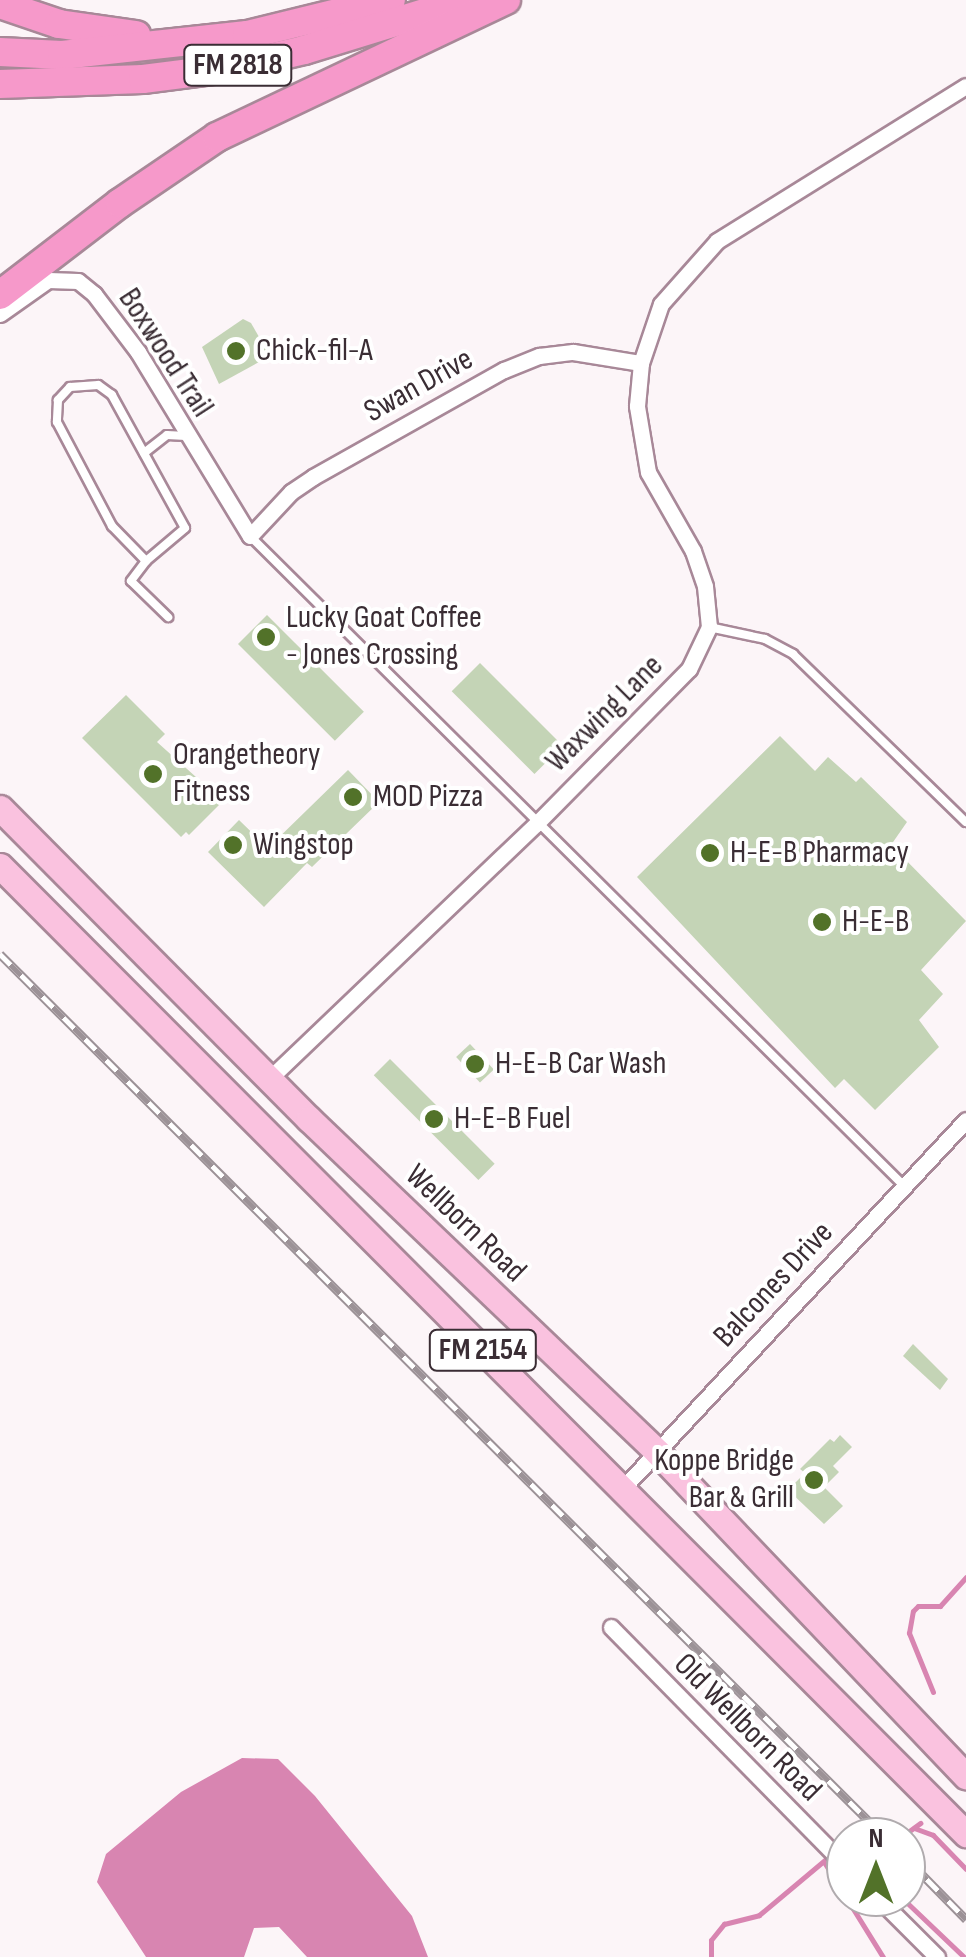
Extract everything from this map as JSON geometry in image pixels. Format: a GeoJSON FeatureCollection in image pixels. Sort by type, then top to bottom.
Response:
{"type":"FeatureCollection","features":[{"type":"Feature","properties":{"kind":"highway","name":"FM 2818"},"geometry":{"type":"LineString","coordinates":[[0,52],[78,54],[247,35],[392,0]]}},
{"type":"Feature","properties":{"kind":"highway","name":"FM 2818"},"geometry":{"type":"LineString","coordinates":[[0,84],[144,79],[222,68],[304,50],[467,0]]}},
{"type":"Feature","properties":{"kind":"highway"},"geometry":{"type":"LineString","coordinates":[[0,295],[120,203],[217,137],[506,0]]}},
{"type":"Feature","properties":{"kind":"highway"},"geometry":{"type":"LineString","coordinates":[[0,4],[92,32],[247,35]]}},
{"type":"Feature","properties":{"kind":"main road","name":"Wellborn Road"},"geometry":{"type":"LineString","coordinates":[[0,808],[269,1079],[658,1452],[966,1776]]}},
{"type":"Feature","properties":{"kind":"main road","name":"FM 2154"},"geometry":{"type":"LineString","coordinates":[[0,866],[966,1834]]}},
{"type":"Feature","properties":{"kind":"street"},"geometry":{"type":"LineString","coordinates":[[709,627],[705,586],[693,551],[648,472],[637,406],[642,363],[661,304],[717,241],[966,86]]}},
{"type":"Feature","properties":{"kind":"street","name":"Boxwood Trail"},"geometry":{"type":"LineString","coordinates":[[0,314],[48,280],[78,281],[118,323],[250,536]]}},
{"type":"Feature","properties":{"kind":"street","name":"Swan Drive"},"geometry":{"type":"LineString","coordinates":[[250,536],[302,484],[504,370],[539,356],[573,352],[642,363]]}},
{"type":"Feature","properties":{"kind":"street","name":"Waxwing Lane"},"geometry":{"type":"LineString","coordinates":[[269,1079],[536,824],[688,670],[709,627]]}},
{"type":"Feature","properties":{"kind":"street","name":"Balcones Drive"},"geometry":{"type":"LineString","coordinates":[[622,1488],[966,1120]]}},
{"type":"Feature","properties":{"kind":"street","name":"Old Wellborn Road"},"geometry":{"type":"LineString","coordinates":[[610,1627],[826,1846]]}},
{"type":"Feature","properties":{"kind":"street"},"geometry":{"type":"LineString","coordinates":[[897,1917],[937,1957]]}},
{"type":"Feature","properties":{"kind":"lane"},"geometry":{"type":"LineString","coordinates":[[146,561],[112,526],[57,422],[58,400],[70,387],[98,385],[112,395],[186,528],[146,561],[131,581],[168,616]]}},
{"type":"Feature","properties":{"kind":"lane"},"geometry":{"type":"LineString","coordinates":[[144,453],[167,435],[183,430]]}},
{"type":"Feature","properties":{"kind":"lane"},"geometry":{"type":"LineString","coordinates":[[250,536],[904,1186]]}},
{"type":"Feature","properties":{"kind":"lane"},"geometry":{"type":"LineString","coordinates":[[709,627],[765,638],[792,654],[966,822]]}},
{"type":"Feature","properties":{"kind":"shaded area"},"geometry":{"type":"Polygon","coordinates":[[[242,1758],[278,1759],[315,1796],[412,1916],[428,1957],[307,1957],[279,1927],[254,1928],[244,1957],[146,1957],[97,1882],[106,1854],[181,1792],[242,1758]]]}},
{"type":"Feature","properties":{"kind":"building","name":"Chick-fil-A"},"geometry":{"type":"Polygon","coordinates":[[[243,319],[251,323],[270,356],[219,384],[202,347],[243,319]]]}},
{"type":"Feature","properties":{"kind":"building"},"geometry":{"type":"Polygon","coordinates":[[[267,615],[364,712],[335,741],[238,644],[267,615]]]}},
{"type":"Feature","properties":{"kind":"building"},"geometry":{"type":"Polygon","coordinates":[[[480,663],[563,746],[534,774],[452,691],[480,663]]]}},
{"type":"Feature","properties":{"kind":"building"},"geometry":{"type":"Polygon","coordinates":[[[126,695],[165,734],[157,742],[216,795],[212,798],[219,805],[189,835],[186,832],[181,837],[82,738],[126,695]]]}},
{"type":"Feature","properties":{"kind":"building","name":"H-E-B"},"geometry":{"type":"Polygon","coordinates":[[[780,736],[815,771],[828,757],[856,782],[861,777],[907,822],[891,845],[966,921],[921,970],[943,994],[919,1020],[939,1047],[875,1110],[844,1079],[835,1088],[637,877],[780,736]]]}},
{"type":"Feature","properties":{"kind":"building"},"geometry":{"type":"Polygon","coordinates":[[[348,770],[379,802],[312,867],[307,863],[264,907],[208,852],[239,820],[268,848],[348,770]]]}},
{"type":"Feature","properties":{"kind":"building","name":"H-E-B Car Wash"},"geometry":{"type":"Polygon","coordinates":[[[470,1044],[494,1070],[480,1083],[456,1057],[470,1044]]]}},
{"type":"Feature","properties":{"kind":"building","name":"H-E-B Fuel"},"geometry":{"type":"Polygon","coordinates":[[[390,1059],[495,1164],[478,1180],[374,1075],[390,1059]]]}},
{"type":"Feature","properties":{"kind":"building"},"geometry":{"type":"Polygon","coordinates":[[[913,1344],[948,1379],[940,1390],[903,1356],[913,1344]]]}},
{"type":"Feature","properties":{"kind":"building","name":"Koppe Bridge Bar & Grill"},"geometry":{"type":"Polygon","coordinates":[[[840,1435],[852,1447],[833,1466],[839,1472],[824,1487],[843,1506],[824,1524],[788,1490],[805,1473],[800,1469],[830,1439],[834,1442],[840,1435]]]}},
{"type":"Feature","properties":{"kind":"waterway"},"geometry":{"type":"LineString","coordinates":[[933,1692],[909,1633],[913,1611],[918,1606],[940,1606],[966,1577]]}},
{"type":"Feature","properties":{"kind":"waterway"},"geometry":{"type":"LineString","coordinates":[[926,1832],[966,1869]]}},
{"type":"Feature","properties":{"kind":"waterway"},"geometry":{"type":"LineString","coordinates":[[711,1957],[711,1940],[724,1924],[759,1915],[826,1859]]}},
{"type":"Feature","properties":{"kind":"waterway"},"geometry":{"type":"LineString","coordinates":[[824,1862],[883,1957]]}},
{"type":"Feature","properties":{"kind":"waterway"},"geometry":{"type":"LineString","coordinates":[[922,1917],[964,1957]]}},
{"type":"Feature","properties":{"kind":"railway"},"geometry":{"type":"LineString","coordinates":[[0,954],[865,1817]]}},
{"type":"Feature","properties":{"kind":"railway"},"geometry":{"type":"LineString","coordinates":[[926,1878],[966,1919]]}},
{"type":"Feature","properties":{"kind":"place","name":"Chick-fil-A"},"geometry":{"type":"Point","coordinates":[236,351]}},
{"type":"Feature","properties":{"kind":"place","name":"Lucky Goat Coffee - Jones Crossing"},"geometry":{"type":"Point","coordinates":[266,637]}},
{"type":"Feature","properties":{"kind":"place","name":"Orangetheory Fitness"},"geometry":{"type":"Point","coordinates":[153,774]}},
{"type":"Feature","properties":{"kind":"place","name":"MOD Pizza"},"geometry":{"type":"Point","coordinates":[353,797]}},
{"type":"Feature","properties":{"kind":"place","name":"Wingstop"},"geometry":{"type":"Point","coordinates":[233,845]}},
{"type":"Feature","properties":{"kind":"place","name":"H-E-B Pharmacy"},"geometry":{"type":"Point","coordinates":[710,853]}},
{"type":"Feature","properties":{"kind":"place","name":"H-E-B"},"geometry":{"type":"Point","coordinates":[822,922]}},
{"type":"Feature","properties":{"kind":"place","name":"H-E-B Car Wash"},"geometry":{"type":"Point","coordinates":[475,1064]}},
{"type":"Feature","properties":{"kind":"place","name":"H-E-B Fuel"},"geometry":{"type":"Point","coordinates":[434,1119]}},
{"type":"Feature","properties":{"kind":"place","name":"Koppe Bridge Bar & Grill"},"geometry":{"type":"Point","coordinates":[814,1480]}}]}
